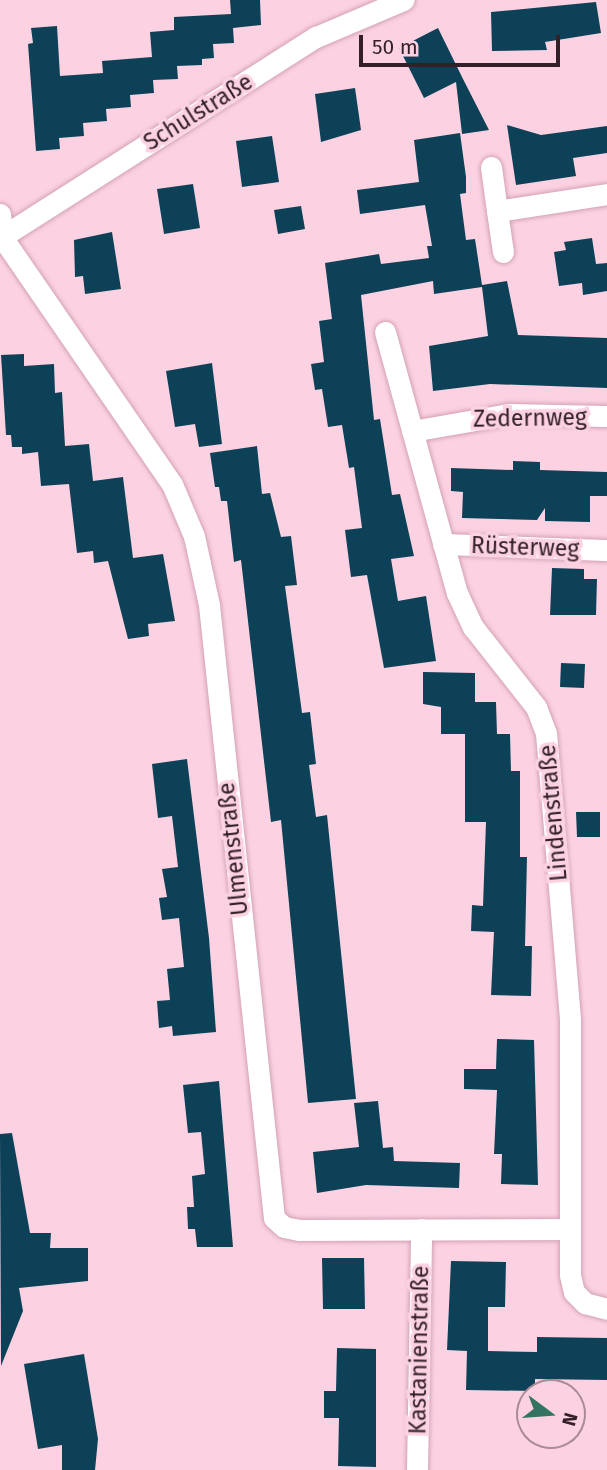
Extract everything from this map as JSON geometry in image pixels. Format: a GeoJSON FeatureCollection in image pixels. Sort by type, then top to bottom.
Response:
{"type":"FeatureCollection","features":[{"type":"Feature","properties":{"kind":"street","name":"Schulstraße"},"geometry":{"type":"LineString","coordinates":[[1,237],[316,37],[403,0]]}},
{"type":"Feature","properties":{"kind":"street"},"geometry":{"type":"LineString","coordinates":[[491,167],[503,252]]}},
{"type":"Feature","properties":{"kind":"street"},"geometry":{"type":"LineString","coordinates":[[497,211],[607,194]]}},
{"type":"Feature","properties":{"kind":"street"},"geometry":{"type":"LineString","coordinates":[[0,214],[1,237]]}},
{"type":"Feature","properties":{"kind":"street","name":"Ulmenstraße"},"geometry":{"type":"LineString","coordinates":[[1,237],[172,484],[194,536],[209,605],[274,1218],[284,1227],[299,1230],[570,1229]]}},
{"type":"Feature","properties":{"kind":"street","name":"Lindenstraße"},"geometry":{"type":"LineString","coordinates":[[385,332],[443,544],[473,627],[536,706],[546,733],[570,1019],[570,1229],[574,1292],[585,1303],[607,1309]]}},
{"type":"Feature","properties":{"kind":"street","name":"Zedernweg"},"geometry":{"type":"LineString","coordinates":[[412,431],[509,414],[607,416]]}},
{"type":"Feature","properties":{"kind":"street","name":"Rüsterweg"},"geometry":{"type":"LineString","coordinates":[[443,544],[607,550]]}},
{"type":"Feature","properties":{"kind":"street","name":"Kastanienstraße"},"geometry":{"type":"LineString","coordinates":[[417,1470],[421,1229]]}},
{"type":"Feature","properties":{"kind":"building"},"geometry":{"type":"Polygon","coordinates":[[[230,0],[260,0],[261,25],[233,28],[234,43],[213,44],[214,58],[202,59],[202,65],[177,66],[178,79],[153,80],[154,93],[130,95],[131,107],[106,109],[107,121],[83,123],[84,136],[59,138],[60,149],[36,151],[28,44],[33,43],[31,28],[57,26],[60,76],[103,73],[102,61],[152,57],[150,32],[174,30],[174,17],[231,14],[230,0]]]}},
{"type":"Feature","properties":{"kind":"building"},"geometry":{"type":"Polygon","coordinates":[[[596,2],[601,33],[545,42],[547,50],[492,51],[491,12],[596,2]]]}},
{"type":"Feature","properties":{"kind":"building"},"geometry":{"type":"Polygon","coordinates":[[[438,28],[489,130],[462,134],[456,82],[424,98],[399,48],[438,28]]]}},
{"type":"Feature","properties":{"kind":"building"},"geometry":{"type":"Polygon","coordinates":[[[355,88],[361,130],[321,142],[315,94],[355,88]]]}},
{"type":"Feature","properties":{"kind":"building"},"geometry":{"type":"Polygon","coordinates":[[[507,125],[541,135],[607,126],[607,153],[573,158],[576,176],[516,185],[507,125]]]}},
{"type":"Feature","properties":{"kind":"building"},"geometry":{"type":"Polygon","coordinates":[[[460,133],[466,177],[466,193],[460,194],[466,240],[475,239],[482,285],[507,281],[518,335],[607,338],[607,388],[490,384],[433,391],[429,346],[488,336],[482,287],[434,294],[433,281],[361,295],[374,420],[380,419],[392,495],[400,494],[414,556],[391,559],[398,601],[426,596],[436,661],[384,668],[367,575],[351,577],[345,530],[362,528],[354,467],[349,468],[342,425],[328,427],[322,389],[315,390],[311,364],[324,362],[319,321],[332,319],[325,263],[379,254],[381,264],[429,258],[427,246],[432,246],[425,205],[360,214],[357,190],[419,182],[414,140],[460,133]]]}},
{"type":"Feature","properties":{"kind":"building"},"geometry":{"type":"Polygon","coordinates":[[[272,136],[279,182],[242,187],[236,141],[272,136]]]}},
{"type":"Feature","properties":{"kind":"building"},"geometry":{"type":"Polygon","coordinates":[[[193,184],[200,228],[164,234],[157,189],[193,184]]]}},
{"type":"Feature","properties":{"kind":"building"},"geometry":{"type":"Polygon","coordinates":[[[301,206],[305,229],[278,234],[274,210],[301,206]]]}},
{"type":"Feature","properties":{"kind":"building"},"geometry":{"type":"Polygon","coordinates":[[[112,232],[121,289],[85,294],[83,276],[75,277],[74,240],[112,232]]]}},
{"type":"Feature","properties":{"kind":"building"},"geometry":{"type":"Polygon","coordinates":[[[592,238],[596,264],[607,263],[607,291],[583,295],[582,283],[559,286],[554,252],[566,250],[564,242],[592,238]]]}},
{"type":"Feature","properties":{"kind":"building"},"geometry":{"type":"Polygon","coordinates":[[[24,354],[24,366],[54,364],[55,393],[62,392],[65,446],[89,444],[93,481],[123,477],[133,558],[163,554],[175,621],[148,624],[149,636],[128,639],[108,561],[94,563],[93,551],[77,553],[69,484],[41,486],[38,452],[22,454],[22,447],[12,447],[11,435],[6,435],[1,355],[24,354]]]}},
{"type":"Feature","properties":{"kind":"building"},"geometry":{"type":"Polygon","coordinates":[[[212,363],[222,444],[199,447],[195,424],[175,427],[166,371],[212,363]]]}},
{"type":"Feature","properties":{"kind":"building"},"geometry":{"type":"Polygon","coordinates":[[[257,446],[262,494],[270,493],[281,537],[291,536],[297,585],[285,586],[302,713],[310,712],[316,764],[309,765],[316,817],[327,815],[356,1099],[308,1103],[281,820],[271,822],[241,560],[234,562],[227,501],[221,501],[219,487],[215,487],[210,453],[257,446]]]}},
{"type":"Feature","properties":{"kind":"building"},"geometry":{"type":"Polygon","coordinates":[[[513,461],[540,462],[540,470],[607,472],[607,496],[590,496],[590,522],[545,521],[545,508],[537,520],[462,518],[463,492],[451,491],[451,468],[513,470],[513,461]]]}},
{"type":"Feature","properties":{"kind":"building"},"geometry":{"type":"Polygon","coordinates":[[[552,568],[584,569],[584,579],[597,579],[596,615],[550,615],[552,568]]]}},
{"type":"Feature","properties":{"kind":"building"},"geometry":{"type":"Polygon","coordinates":[[[561,663],[585,664],[584,688],[560,687],[561,663]]]}},
{"type":"Feature","properties":{"kind":"building"},"geometry":{"type":"Polygon","coordinates":[[[423,672],[475,673],[475,702],[496,702],[497,734],[510,734],[511,771],[520,771],[520,857],[527,857],[525,946],[532,946],[531,996],[491,995],[494,932],[471,931],[472,905],[483,906],[486,822],[465,822],[465,734],[441,734],[441,707],[423,704],[423,672]]]}},
{"type":"Feature","properties":{"kind":"building"},"geometry":{"type":"Polygon","coordinates":[[[187,759],[209,938],[216,1032],[173,1036],[172,1026],[159,1028],[157,1001],[170,1000],[167,969],[184,967],[179,918],[162,920],[159,898],[167,897],[162,869],[178,867],[172,816],[158,818],[152,764],[187,759]]]}},
{"type":"Feature","properties":{"kind":"building"},"geometry":{"type":"Polygon","coordinates":[[[576,812],[600,812],[600,837],[577,837],[576,812]]]}},
{"type":"Feature","properties":{"kind":"building"},"geometry":{"type":"Polygon","coordinates":[[[497,1039],[534,1040],[538,1185],[501,1184],[502,1154],[494,1154],[497,1090],[464,1089],[464,1069],[496,1069],[497,1039]]]}},
{"type":"Feature","properties":{"kind":"building"},"geometry":{"type":"Polygon","coordinates":[[[219,1081],[233,1247],[197,1247],[195,1229],[188,1229],[187,1207],[194,1207],[192,1176],[205,1174],[201,1132],[188,1133],[183,1085],[219,1081]]]}},
{"type":"Feature","properties":{"kind":"building"},"geometry":{"type":"Polygon","coordinates":[[[378,1101],[383,1148],[393,1147],[394,1161],[460,1163],[459,1188],[366,1185],[317,1193],[313,1152],[359,1147],[354,1103],[378,1101]]]}},
{"type":"Feature","properties":{"kind":"building"},"geometry":{"type":"Polygon","coordinates":[[[12,1133],[30,1233],[51,1233],[50,1248],[88,1248],[88,1281],[19,1288],[23,1311],[1,1366],[0,1134],[12,1133]]]}},
{"type":"Feature","properties":{"kind":"building"},"geometry":{"type":"Polygon","coordinates":[[[322,1258],[364,1258],[365,1309],[323,1309],[322,1258]]]}},
{"type":"Feature","properties":{"kind":"building"},"geometry":{"type":"Polygon","coordinates":[[[451,1261],[506,1262],[505,1307],[488,1307],[488,1351],[537,1352],[537,1337],[607,1338],[607,1380],[516,1379],[516,1391],[466,1390],[467,1351],[447,1350],[451,1261]]]}},
{"type":"Feature","properties":{"kind":"building"},"geometry":{"type":"Polygon","coordinates":[[[337,1348],[376,1349],[376,1467],[338,1466],[339,1418],[324,1418],[324,1391],[336,1391],[337,1348]]]}},
{"type":"Feature","properties":{"kind":"building"},"geometry":{"type":"Polygon","coordinates":[[[84,1354],[98,1439],[95,1470],[62,1470],[62,1445],[38,1449],[24,1364],[84,1354]]]}}]}
